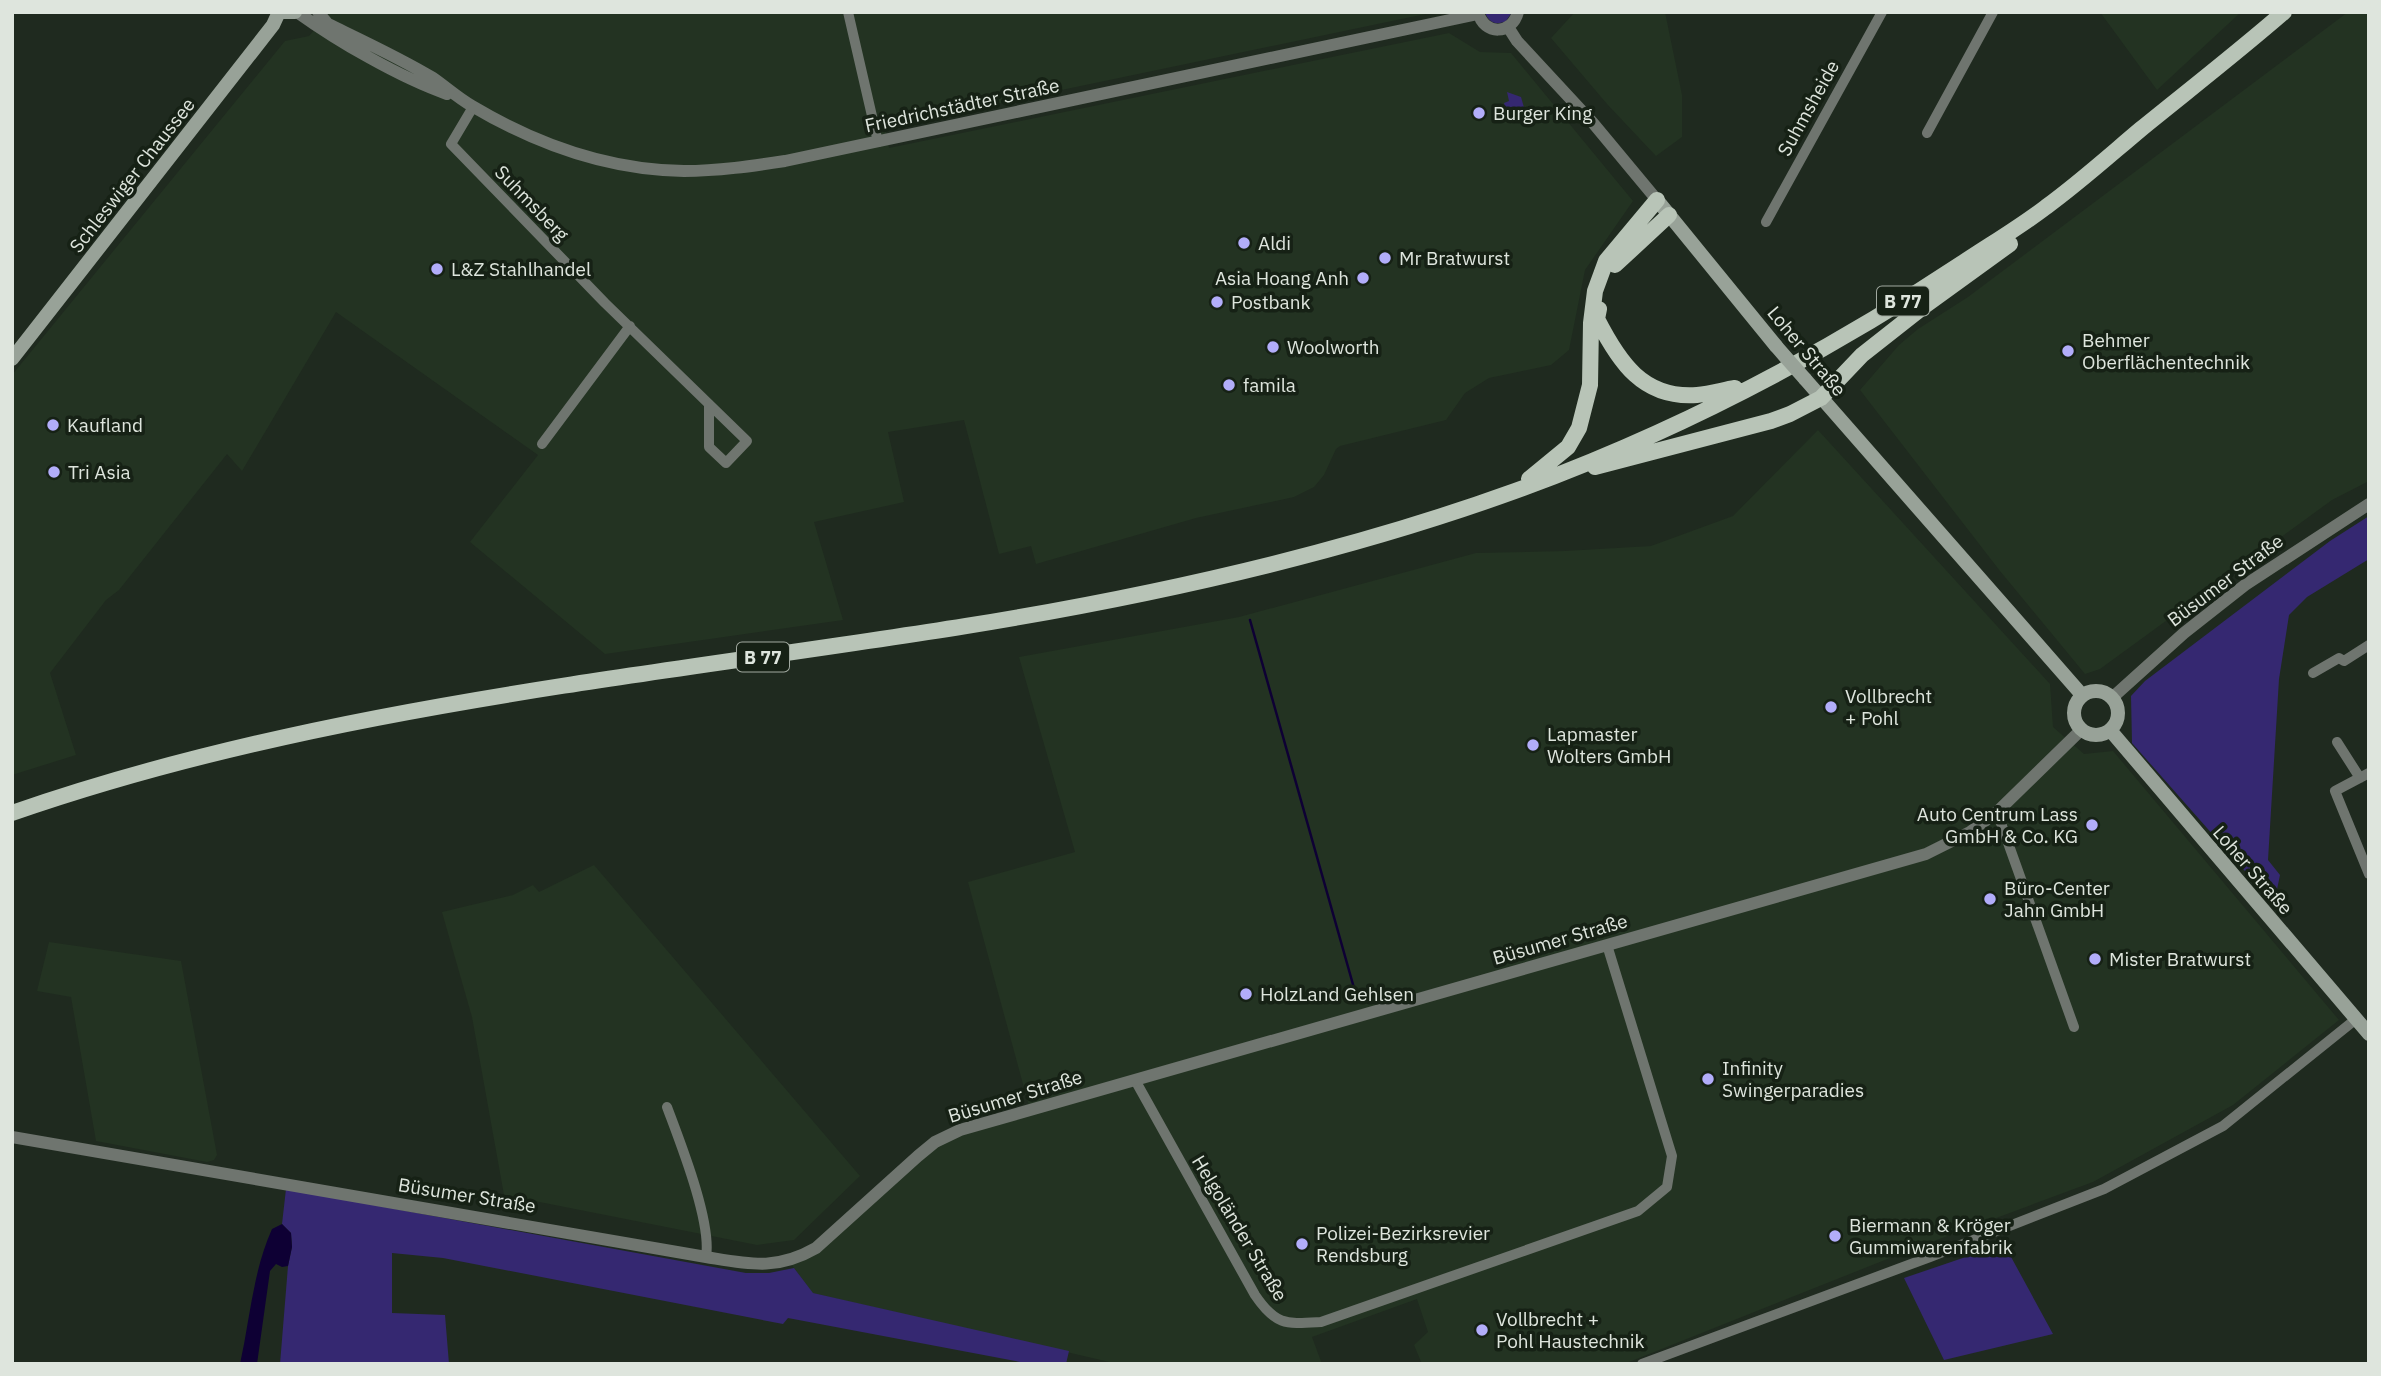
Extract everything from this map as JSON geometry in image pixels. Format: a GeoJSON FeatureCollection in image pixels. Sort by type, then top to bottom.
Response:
{"type":"FeatureCollection","features":[{"type":"Feature","properties":{"kind":"main road"},"geometry":{"type":"LineString","coordinates":[[282,12],[296,12]]}},
{"type":"Feature","properties":{"kind":"main road","name":"Schleswiger Chaussee"},"geometry":{"type":"LineString","coordinates":[[12,359],[282,12]]}},
{"type":"Feature","properties":{"kind":"main road","name":"B 77"},"geometry":{"type":"LineString","coordinates":[[12,813],[90,788],[225,751],[391,716],[967,626],[1181,585],[1326,550],[1512,492],[1663,429],[1754,385],[1926,287],[2045,208],[2284,12]]}},
{"type":"Feature","properties":{"kind":"main road"},"geometry":{"type":"LineString","coordinates":[[1512,492],[1555,460],[1568,447],[1579,428],[1590,385],[1591,323],[1595,291],[1606,261],[1657,200]]}},
{"type":"Feature","properties":{"kind":"main road","name":"Loher Straße"},"geometry":{"type":"LineString","coordinates":[[1657,200],[1821,398],[2082,695]]}},
{"type":"Feature","properties":{"kind":"main road"},"geometry":{"type":"LineString","coordinates":[[1535,483],[1771,421],[1821,398],[1862,355],[2018,237],[2045,208]]}},
{"type":"Feature","properties":{"kind":"main road"},"geometry":{"type":"LineString","coordinates":[[1669,215],[1614,265],[1597,319],[1619,359],[1633,374],[1664,392],[1697,395],[1754,385]]}},
{"type":"Feature","properties":{"kind":"main road"},"geometry":{"type":"LineString","coordinates":[[2096,690],[2113,697],[2118,713],[2110,730],[2097,735],[2081,730],[2073,711],[2082,695],[2096,690]]}},
{"type":"Feature","properties":{"kind":"main road","name":"Loher Straße"},"geometry":{"type":"LineString","coordinates":[[2110,730],[2369,1034]]}},
{"type":"Feature","properties":{"kind":"street","name":"Friedrichstädter Straße"},"geometry":{"type":"LineString","coordinates":[[296,12],[325,32],[427,87],[460,99]]}},
{"type":"Feature","properties":{"kind":"street","name":"Friedrichstädter Straße"},"geometry":{"type":"LineString","coordinates":[[318,12],[328,24],[433,79],[473,107],[528,135],[602,161],[684,171],[727,169],[785,161],[1478,13]]}},
{"type":"Feature","properties":{"kind":"street"},"geometry":{"type":"LineString","coordinates":[[848,12],[878,142]]}},
{"type":"Feature","properties":{"kind":"street"},"geometry":{"type":"LineString","coordinates":[[1478,13],[1482,22],[1492,29],[1500,30],[1514,22],[1518,12]]}},
{"type":"Feature","properties":{"kind":"street","name":"Suhmsheide"},"geometry":{"type":"LineString","coordinates":[[1766,222],[1882,12]]}},
{"type":"Feature","properties":{"kind":"street"},"geometry":{"type":"LineString","coordinates":[[1927,132],[1993,12]]}},
{"type":"Feature","properties":{"kind":"street","name":"Loher Straße"},"geometry":{"type":"LineString","coordinates":[[1508,27],[1517,41],[1593,123],[1657,200]]}},
{"type":"Feature","properties":{"kind":"street","name":"Suhmsberg"},"geometry":{"type":"LineString","coordinates":[[473,107],[451,144],[605,303],[630,326],[747,441],[726,463],[709,447],[709,404]]}},
{"type":"Feature","properties":{"kind":"street"},"geometry":{"type":"LineString","coordinates":[[542,444],[630,326]]}},
{"type":"Feature","properties":{"kind":"street","name":"Büsumer Straße"},"geometry":{"type":"LineString","coordinates":[[2113,697],[2184,633],[2245,585],[2369,504]]}},
{"type":"Feature","properties":{"kind":"street"},"geometry":{"type":"LineString","coordinates":[[2313,673],[2339,658],[2344,661],[2369,645]]}},
{"type":"Feature","properties":{"kind":"street","name":"Büsumer Straße"},"geometry":{"type":"LineString","coordinates":[[12,1137],[706,1257],[771,1265],[800,1257],[816,1248],[918,1156],[947,1136],[1926,854],[1970,832],[1997,812],[2081,730]]}},
{"type":"Feature","properties":{"kind":"street"},"geometry":{"type":"LineString","coordinates":[[2337,742],[2364,776],[2335,791],[2369,874]]}},
{"type":"Feature","properties":{"kind":"street"},"geometry":{"type":"LineString","coordinates":[[1997,812],[2074,1027]]}},
{"type":"Feature","properties":{"kind":"street","name":"Helgoländer Straße"},"geometry":{"type":"LineString","coordinates":[[1135,1080],[1268,1314],[1289,1324],[1321,1322],[1638,1211],[1667,1186],[1672,1156],[1607,945]]}},
{"type":"Feature","properties":{"kind":"street"},"geometry":{"type":"LineString","coordinates":[[1642,1364],[2104,1189],[2223,1126],[2356,1019]]}},
{"type":"Feature","properties":{"kind":"street"},"geometry":{"type":"LineString","coordinates":[[667,1107],[689,1167],[709,1243],[706,1257]]}},
{"type":"Feature","properties":{"kind":"shaded area"},"geometry":{"type":"Polygon","coordinates":[[[330,12],[1435,12],[885,127],[889,148],[1449,33],[1480,52],[1511,53],[1633,201],[1585,270],[1569,350],[1551,365],[1489,378],[1465,393],[1446,420],[1340,446],[1314,487],[1294,497],[1196,518],[1036,564],[1031,546],[999,554],[964,420],[888,432],[904,502],[814,522],[843,620],[605,654],[470,542],[538,455],[336,312],[242,471],[227,454],[119,590],[106,600],[50,673],[76,755],[12,775],[12,375],[285,41],[309,36],[330,12]]]}},
{"type":"Feature","properties":{"kind":"shaded area"},"geometry":{"type":"Polygon","coordinates":[[[1485,12],[1512,12],[1506,21],[1496,23],[1490,21],[1485,12]]]}},
{"type":"Feature","properties":{"kind":"shaded area"},"geometry":{"type":"Polygon","coordinates":[[[1575,12],[1665,12],[1682,95],[1682,137],[1656,156],[1551,38],[1575,12]]]}},
{"type":"Feature","properties":{"kind":"shaded area"},"geometry":{"type":"Polygon","coordinates":[[[2100,12],[2241,12],[2157,90],[2100,12]]]}},
{"type":"Feature","properties":{"kind":"shaded area"},"geometry":{"type":"Polygon","coordinates":[[[2348,12],[2369,12],[2369,481],[2332,500],[2100,669],[2085,674],[2000,571],[1860,390],[1899,345],[1918,329],[1968,297],[2348,12]]]}},
{"type":"Feature","properties":{"kind":"shaded area"},"geometry":{"type":"Polygon","coordinates":[[[1507,92],[1521,97],[1525,111],[1507,116],[1504,103],[1509,101],[1507,92]]]}},
{"type":"Feature","properties":{"kind":"shaded area"},"geometry":{"type":"Polygon","coordinates":[[[1818,430],[2050,684],[2053,727],[2084,754],[2113,751],[2339,1020],[2233,1105],[2093,1182],[1915,1248],[1624,1364],[1422,1364],[1414,1345],[1428,1332],[1417,1299],[1312,1337],[1322,1364],[1118,1364],[812,1293],[789,1261],[800,1257],[935,1142],[1030,1110],[968,882],[1075,852],[1019,657],[1239,617],[1476,553],[1651,546],[1733,516],[1818,430]]]}},
{"type":"Feature","properties":{"kind":"shaded area"},"geometry":{"type":"Polygon","coordinates":[[[2369,516],[2369,559],[2307,597],[2289,615],[2279,679],[2268,860],[2280,875],[2274,904],[2132,743],[2131,696],[2145,681],[2330,541],[2369,516]]]}},
{"type":"Feature","properties":{"kind":"shaded area"},"geometry":{"type":"Polygon","coordinates":[[[594,865],[860,1176],[794,1240],[757,1245],[504,1195],[472,1017],[442,912],[513,895],[533,885],[539,892],[594,865]]]}},
{"type":"Feature","properties":{"kind":"shaded area"},"geometry":{"type":"Polygon","coordinates":[[[49,942],[181,961],[217,1155],[214,1160],[207,1162],[96,1141],[71,997],[37,991],[49,942]]]}},
{"type":"Feature","properties":{"kind":"shaded area"},"geometry":{"type":"Polygon","coordinates":[[[286,1189],[746,1273],[769,1273],[794,1268],[813,1293],[1069,1351],[1066,1364],[1031,1364],[788,1318],[783,1324],[443,1258],[392,1253],[392,1313],[445,1315],[449,1364],[280,1364],[292,1247],[291,1233],[282,1224],[286,1189]]]}},
{"type":"Feature","properties":{"kind":"shaded area"},"geometry":{"type":"Polygon","coordinates":[[[282,1224],[291,1233],[292,1247],[288,1266],[276,1264],[270,1271],[257,1364],[240,1364],[260,1261],[272,1229],[282,1224]]]}},
{"type":"Feature","properties":{"kind":"shaded area"},"geometry":{"type":"Polygon","coordinates":[[[2004,1244],[2053,1334],[1944,1360],[1904,1278],[2004,1244]]]}},
{"type":"Feature","properties":{"kind":"waterway"},"geometry":{"type":"LineString","coordinates":[[1250,620],[1354,988]]}},
{"type":"Feature","properties":{"kind":"place","name":"Burger King"},"geometry":{"type":"Point","coordinates":[1479,113]}},
{"type":"Feature","properties":{"kind":"place","name":"Aldi"},"geometry":{"type":"Point","coordinates":[1244,243]}},
{"type":"Feature","properties":{"kind":"place","name":"Mr Bratwurst"},"geometry":{"type":"Point","coordinates":[1385,258]}},
{"type":"Feature","properties":{"kind":"place","name":"L&Z Stahlhandel"},"geometry":{"type":"Point","coordinates":[437,269]}},
{"type":"Feature","properties":{"kind":"place","name":"Asia Hoang Anh"},"geometry":{"type":"Point","coordinates":[1363,278]}},
{"type":"Feature","properties":{"kind":"place","name":"Postbank"},"geometry":{"type":"Point","coordinates":[1217,302]}},
{"type":"Feature","properties":{"kind":"place","name":"Woolworth"},"geometry":{"type":"Point","coordinates":[1273,347]}},
{"type":"Feature","properties":{"kind":"place","name":"Behmer Oberflächentechnik"},"geometry":{"type":"Point","coordinates":[2068,351]}},
{"type":"Feature","properties":{"kind":"place","name":"famila"},"geometry":{"type":"Point","coordinates":[1229,385]}},
{"type":"Feature","properties":{"kind":"place","name":"Kaufland"},"geometry":{"type":"Point","coordinates":[53,425]}},
{"type":"Feature","properties":{"kind":"place","name":"Tri Asia"},"geometry":{"type":"Point","coordinates":[54,472]}},
{"type":"Feature","properties":{"kind":"place","name":"Vollbrecht + Pohl"},"geometry":{"type":"Point","coordinates":[1831,707]}},
{"type":"Feature","properties":{"kind":"place","name":"Lapmaster Wolters GmbH"},"geometry":{"type":"Point","coordinates":[1533,745]}},
{"type":"Feature","properties":{"kind":"place","name":"Auto Centrum Lass GmbH & Co. KG"},"geometry":{"type":"Point","coordinates":[2092,825]}},
{"type":"Feature","properties":{"kind":"place","name":"Büro-Center Jahn GmbH"},"geometry":{"type":"Point","coordinates":[1990,899]}},
{"type":"Feature","properties":{"kind":"place","name":"Mister Bratwurst"},"geometry":{"type":"Point","coordinates":[2095,959]}},
{"type":"Feature","properties":{"kind":"place","name":"HolzLand Gehlsen"},"geometry":{"type":"Point","coordinates":[1246,994]}},
{"type":"Feature","properties":{"kind":"place","name":"Infinity Swingerparadies"},"geometry":{"type":"Point","coordinates":[1708,1079]}},
{"type":"Feature","properties":{"kind":"place","name":"Biermann & Kröger Gummiwarenfabrik"},"geometry":{"type":"Point","coordinates":[1835,1236]}},
{"type":"Feature","properties":{"kind":"place","name":"Polizei-Bezirksrevier Rendsburg"},"geometry":{"type":"Point","coordinates":[1302,1244]}},
{"type":"Feature","properties":{"kind":"place","name":"Vollbrecht + Pohl Haustechnik"},"geometry":{"type":"Point","coordinates":[1482,1330]}}]}
